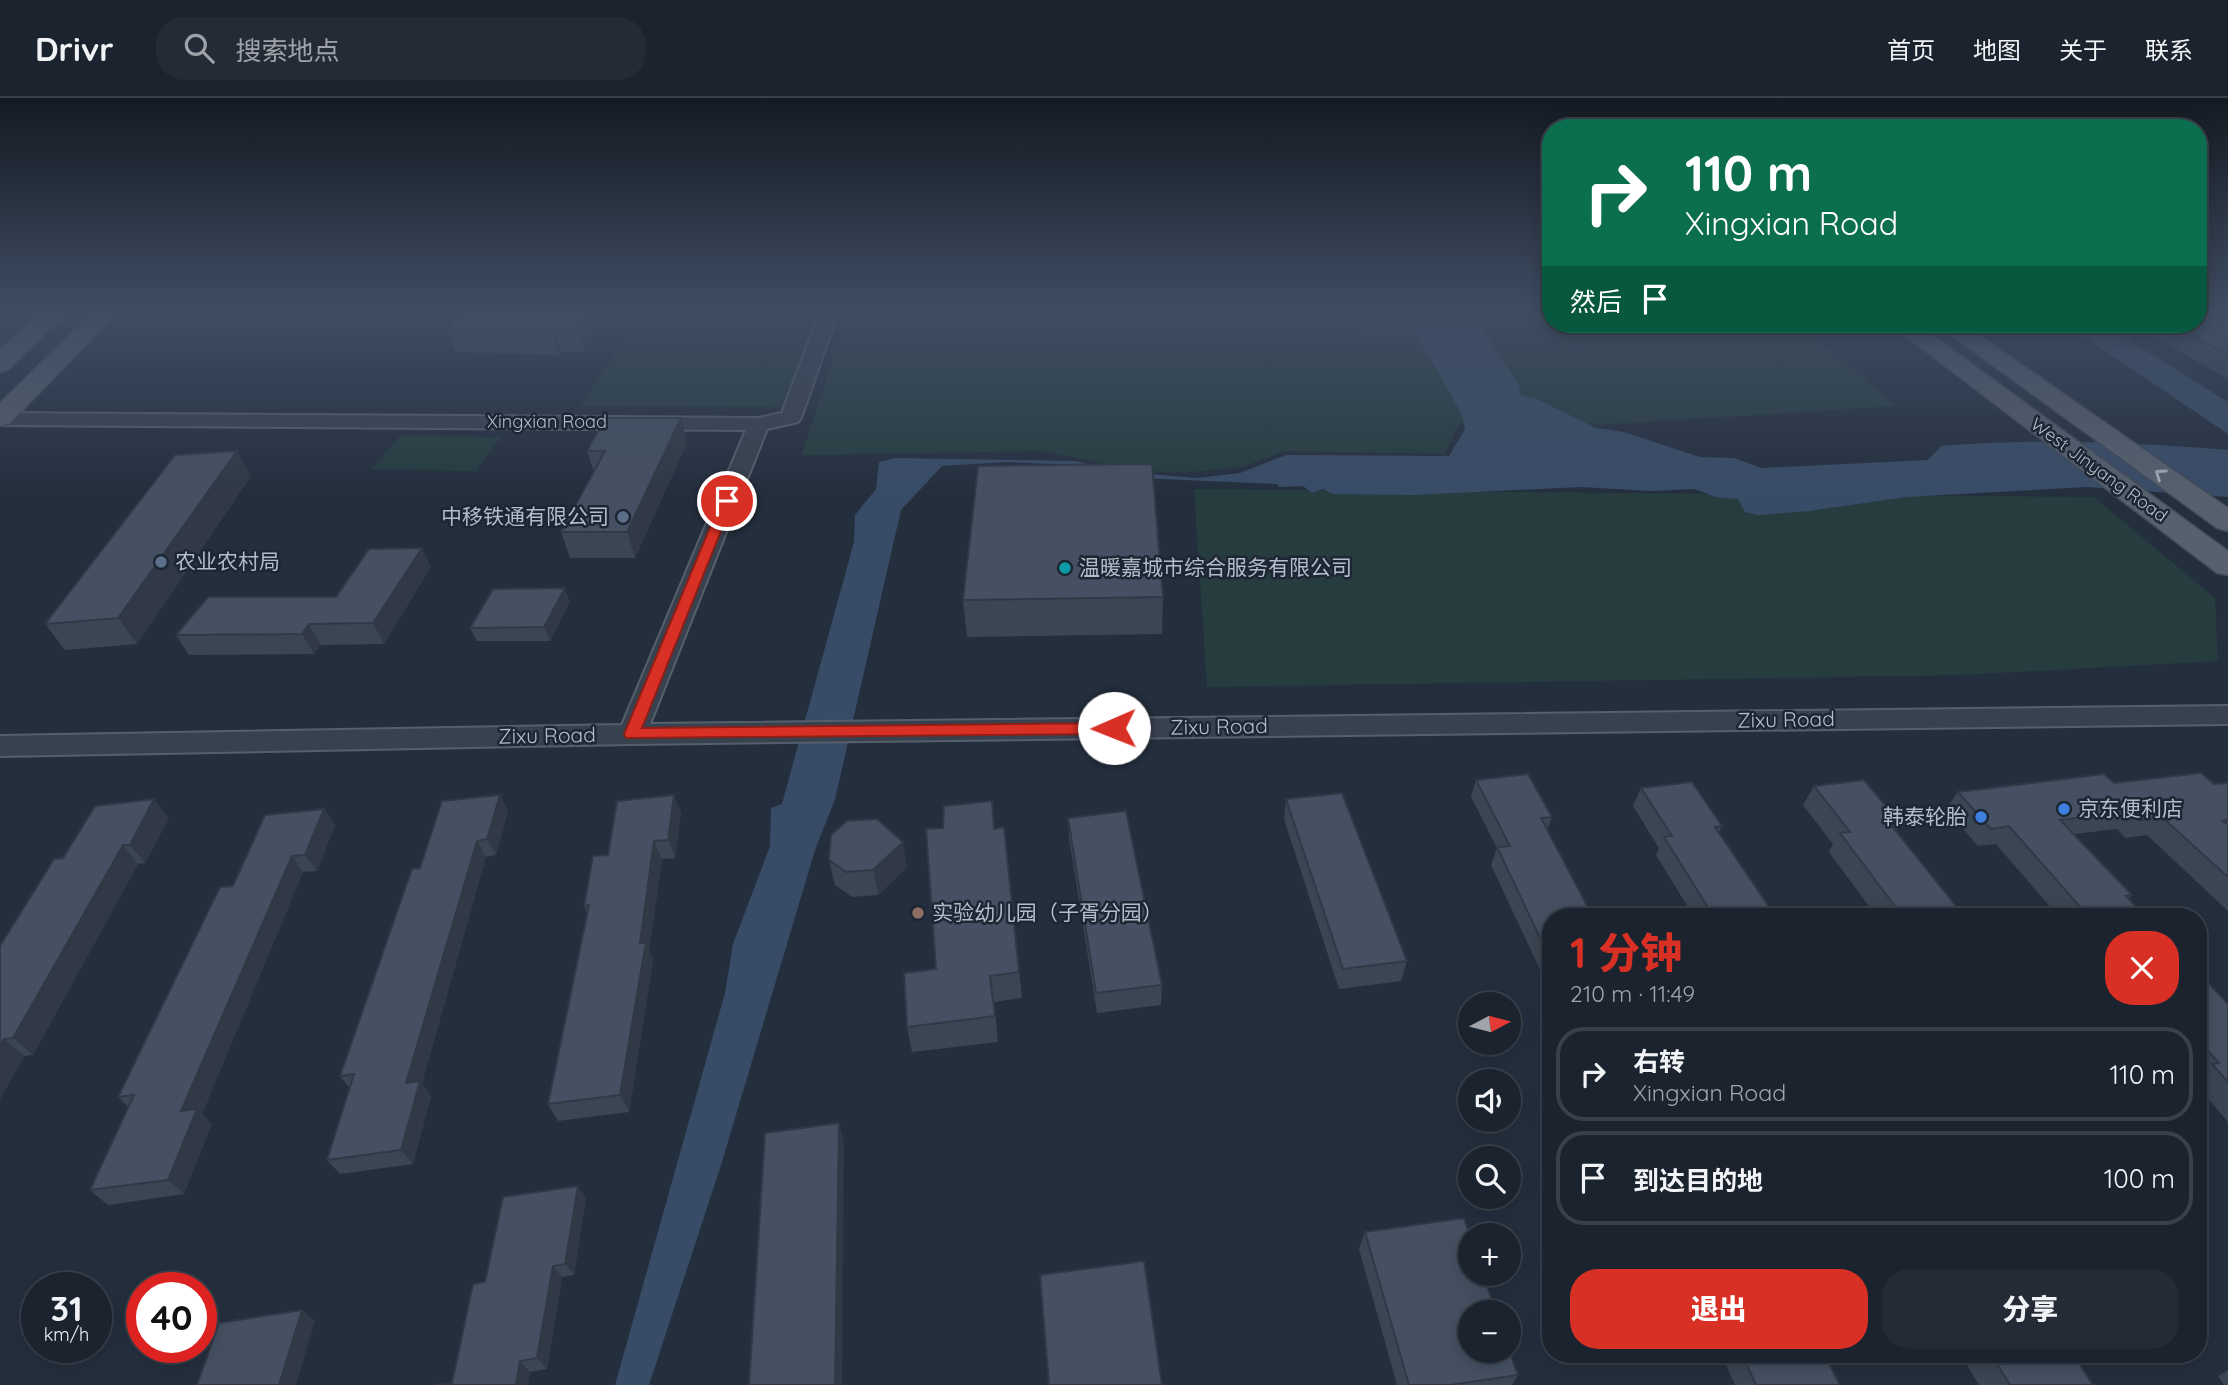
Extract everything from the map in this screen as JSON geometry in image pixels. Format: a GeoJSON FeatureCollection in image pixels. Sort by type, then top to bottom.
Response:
{"type":"FeatureCollection","features":[{"type":"Feature","properties":{"kind":"main road"},"geometry":{"type":"LineString","coordinates":[[0,418],[46,372]]}},
{"type":"Feature","properties":{"kind":"main road","name":"West Jinyang Road"},"geometry":{"type":"LineString","coordinates":[[1967,372],[2228,566]]}},
{"type":"Feature","properties":{"kind":"main road","name":"West Jinyang Road"},"geometry":{"type":"LineString","coordinates":[[2016,372],[2222,518]]}},
{"type":"Feature","properties":{"kind":"street","name":"Xingxian Road"},"geometry":{"type":"LineString","coordinates":[[0,418],[759,424],[791,418],[807,372]]}},
{"type":"Feature","properties":{"kind":"street"},"geometry":{"type":"LineString","coordinates":[[632,734],[759,424]]}},
{"type":"Feature","properties":{"kind":"street","name":"Zixu Road"},"geometry":{"type":"LineString","coordinates":[[0,746],[632,734],[2228,715]]}},
{"type":"Feature","properties":{"kind":"green space"},"geometry":{"type":"Polygon","coordinates":[[[602,372],[798,372],[784,407],[580,406],[602,372]]]}},
{"type":"Feature","properties":{"kind":"green space"},"geometry":{"type":"Polygon","coordinates":[[[828,372],[1856,372],[1897,406],[1597,425],[1460,423],[1444,454],[1284,451],[1243,467],[1181,473],[1137,470],[1043,451],[802,455],[828,372]]]}},
{"type":"Feature","properties":{"kind":"green space"},"geometry":{"type":"Polygon","coordinates":[[[400,436],[501,437],[476,471],[371,469],[400,436]]]}},
{"type":"Feature","properties":{"kind":"green space"},"geometry":{"type":"Polygon","coordinates":[[[1194,489],[2094,497],[2215,598],[2218,661],[1961,675],[1207,687],[1194,489]]]}},
{"type":"Feature","properties":{"kind":"water"},"geometry":{"type":"Polygon","coordinates":[[[1438,372],[1510,372],[1518,384],[1521,396],[1535,398],[1596,428],[1624,432],[1700,457],[1734,458],[1761,468],[1928,460],[1941,446],[2011,442],[2121,443],[2228,450],[2228,497],[2087,487],[1907,497],[1809,511],[1758,515],[1745,512],[1738,499],[1715,497],[1695,489],[1650,491],[1581,487],[1413,495],[1333,494],[1323,489],[1312,493],[1303,486],[1279,487],[1277,484],[1117,477],[1073,465],[1006,462],[942,466],[901,510],[835,799],[815,850],[721,1165],[649,1385],[615,1385],[725,993],[733,944],[770,846],[771,808],[782,804],[854,542],[855,515],[876,489],[879,462],[895,458],[1075,461],[1124,472],[1197,478],[1240,473],[1286,455],[1449,456],[1465,429],[1462,415],[1438,372]]]}},
{"type":"Feature","properties":{"kind":"water"},"geometry":{"type":"Polygon","coordinates":[[[2136,372],[2180,372],[2228,402],[2228,434],[2136,372]]]}},
{"type":"Feature","properties":{"kind":"building"},"geometry":{"type":"Polygon","coordinates":[[[606,418],[681,418],[627,532],[561,532],[605,451],[587,451],[606,418]]]}},
{"type":"Feature","properties":{"kind":"building"},"geometry":{"type":"Polygon","coordinates":[[[237,451],[118,618],[45,624],[175,455],[237,451]]]}},
{"type":"Feature","properties":{"kind":"building","name":"温暖嘉城市综合服务有限公司"},"geometry":{"type":"Polygon","coordinates":[[[1152,464],[1163,597],[963,600],[978,466],[1152,464]]]}},
{"type":"Feature","properties":{"kind":"building"},"geometry":{"type":"Polygon","coordinates":[[[422,548],[373,623],[309,624],[302,634],[176,635],[208,597],[336,597],[369,549],[422,548]]]}},
{"type":"Feature","properties":{"kind":"building"},"geometry":{"type":"Polygon","coordinates":[[[565,588],[544,627],[470,628],[493,589],[565,588]]]}},
{"type":"Feature","properties":{"kind":"building"},"geometry":{"type":"Polygon","coordinates":[[[2201,773],[2214,784],[2228,783],[2228,820],[2223,821],[2228,825],[2228,877],[2162,817],[2140,820],[2132,811],[2060,820],[2132,895],[2126,896],[2137,908],[2081,908],[2009,826],[1991,829],[1958,792],[2104,774],[2114,783],[2201,773]]]}},
{"type":"Feature","properties":{"kind":"building"},"geometry":{"type":"Polygon","coordinates":[[[1528,774],[1552,817],[1541,818],[1588,908],[1542,908],[1542,942],[1497,847],[1510,846],[1476,780],[1528,774]]]}},
{"type":"Feature","properties":{"kind":"building"},"geometry":{"type":"Polygon","coordinates":[[[1864,780],[1901,824],[1891,825],[1958,908],[1896,908],[1840,833],[1850,832],[1814,786],[1864,780]]]}},
{"type":"Feature","properties":{"kind":"building"},"geometry":{"type":"Polygon","coordinates":[[[1692,782],[1722,826],[1715,827],[1770,908],[1708,908],[1664,837],[1672,836],[1641,788],[1692,782]]]}},
{"type":"Feature","properties":{"kind":"building"},"geometry":{"type":"Polygon","coordinates":[[[1342,793],[1407,961],[1343,969],[1286,799],[1342,793]]]}},
{"type":"Feature","properties":{"kind":"building"},"geometry":{"type":"Polygon","coordinates":[[[500,795],[487,839],[477,841],[406,1083],[420,1081],[401,1150],[327,1160],[354,1074],[340,1076],[412,869],[420,868],[442,801],[500,795]]]}},
{"type":"Feature","properties":{"kind":"building"},"geometry":{"type":"Polygon","coordinates":[[[674,795],[668,840],[654,841],[640,943],[646,942],[620,1095],[548,1104],[589,905],[584,906],[593,856],[608,855],[617,801],[674,795]]]}},
{"type":"Feature","properties":{"kind":"building"},"geometry":{"type":"Polygon","coordinates":[[[154,799],[130,845],[123,845],[13,1038],[4,1039],[0,1045],[0,946],[54,859],[63,858],[95,806],[154,799]]]}},
{"type":"Feature","properties":{"kind":"building"},"geometry":{"type":"Polygon","coordinates":[[[992,801],[994,829],[1004,827],[1019,972],[990,976],[995,1016],[907,1027],[904,973],[936,969],[926,829],[943,828],[944,806],[992,801]]]}},
{"type":"Feature","properties":{"kind":"building"},"geometry":{"type":"Polygon","coordinates":[[[324,809],[305,855],[292,856],[181,1111],[197,1109],[168,1180],[90,1190],[134,1095],[118,1097],[220,887],[233,886],[265,815],[324,809]]]}},
{"type":"Feature","properties":{"kind":"building"},"geometry":{"type":"Polygon","coordinates":[[[1126,811],[1162,985],[1096,993],[1068,818],[1126,811]]]}},
{"type":"Feature","properties":{"kind":"building"},"geometry":{"type":"Polygon","coordinates":[[[877,819],[903,842],[873,870],[846,872],[829,860],[831,835],[847,821],[877,819]]]}},
{"type":"Feature","properties":{"kind":"building"},"geometry":{"type":"Polygon","coordinates":[[[2207,982],[2228,1004],[2228,1082],[2212,1064],[2219,1063],[2207,1050],[2207,982]]]}},
{"type":"Feature","properties":{"kind":"building"},"geometry":{"type":"Polygon","coordinates":[[[839,1123],[835,1385],[749,1385],[765,1133],[839,1123]]]}},
{"type":"Feature","properties":{"kind":"building"},"geometry":{"type":"Polygon","coordinates":[[[578,1186],[565,1264],[553,1266],[537,1358],[520,1361],[516,1385],[437,1385],[452,1383],[473,1284],[485,1282],[503,1197],[578,1186]]]}},
{"type":"Feature","properties":{"kind":"building"},"geometry":{"type":"Polygon","coordinates":[[[1464,1218],[1466,1223],[1458,1223],[1458,1286],[1487,1286],[1492,1300],[1458,1300],[1458,1363],[1514,1363],[1518,1375],[1450,1385],[1409,1385],[1365,1232],[1464,1218]]]}},
{"type":"Feature","properties":{"kind":"building"},"geometry":{"type":"Polygon","coordinates":[[[1144,1261],[1162,1385],[1049,1385],[1040,1275],[1144,1261]]]}},
{"type":"Feature","properties":{"kind":"building"},"geometry":{"type":"Polygon","coordinates":[[[302,1310],[279,1385],[197,1385],[205,1363],[217,1363],[219,1323],[302,1310]]]}},
{"type":"Feature","properties":{"kind":"building"},"geometry":{"type":"Polygon","coordinates":[[[1746,1363],[1829,1363],[1840,1385],[1756,1385],[1746,1363]]]}},
{"type":"Feature","properties":{"kind":"building"},"geometry":{"type":"Polygon","coordinates":[[[1997,1363],[2079,1363],[2093,1385],[2010,1385],[1997,1363]]]}},
{"type":"Feature","properties":{"kind":"place","name":"中移铁通有限公司"},"geometry":{"type":"Point","coordinates":[623,517]}},
{"type":"Feature","properties":{"kind":"place","name":"农业农村局"},"geometry":{"type":"Point","coordinates":[161,562]}},
{"type":"Feature","properties":{"kind":"place","name":"温暖嘉城市综合服务有限公司"},"geometry":{"type":"Point","coordinates":[1065,568]}},
{"type":"Feature","properties":{"kind":"place","name":"京东便利店"},"geometry":{"type":"Point","coordinates":[2064,809]}},
{"type":"Feature","properties":{"kind":"place","name":"韩泰轮胎"},"geometry":{"type":"Point","coordinates":[1981,817]}},
{"type":"Feature","properties":{"kind":"place","name":"实验幼儿园（子胥分园）"},"geometry":{"type":"Point","coordinates":[918,913]}},
{"type":"Feature","properties":{"kind":"route"},"geometry":{"type":"LineString","coordinates":[[727,501],[632,734],[1114,728]]}}]}
